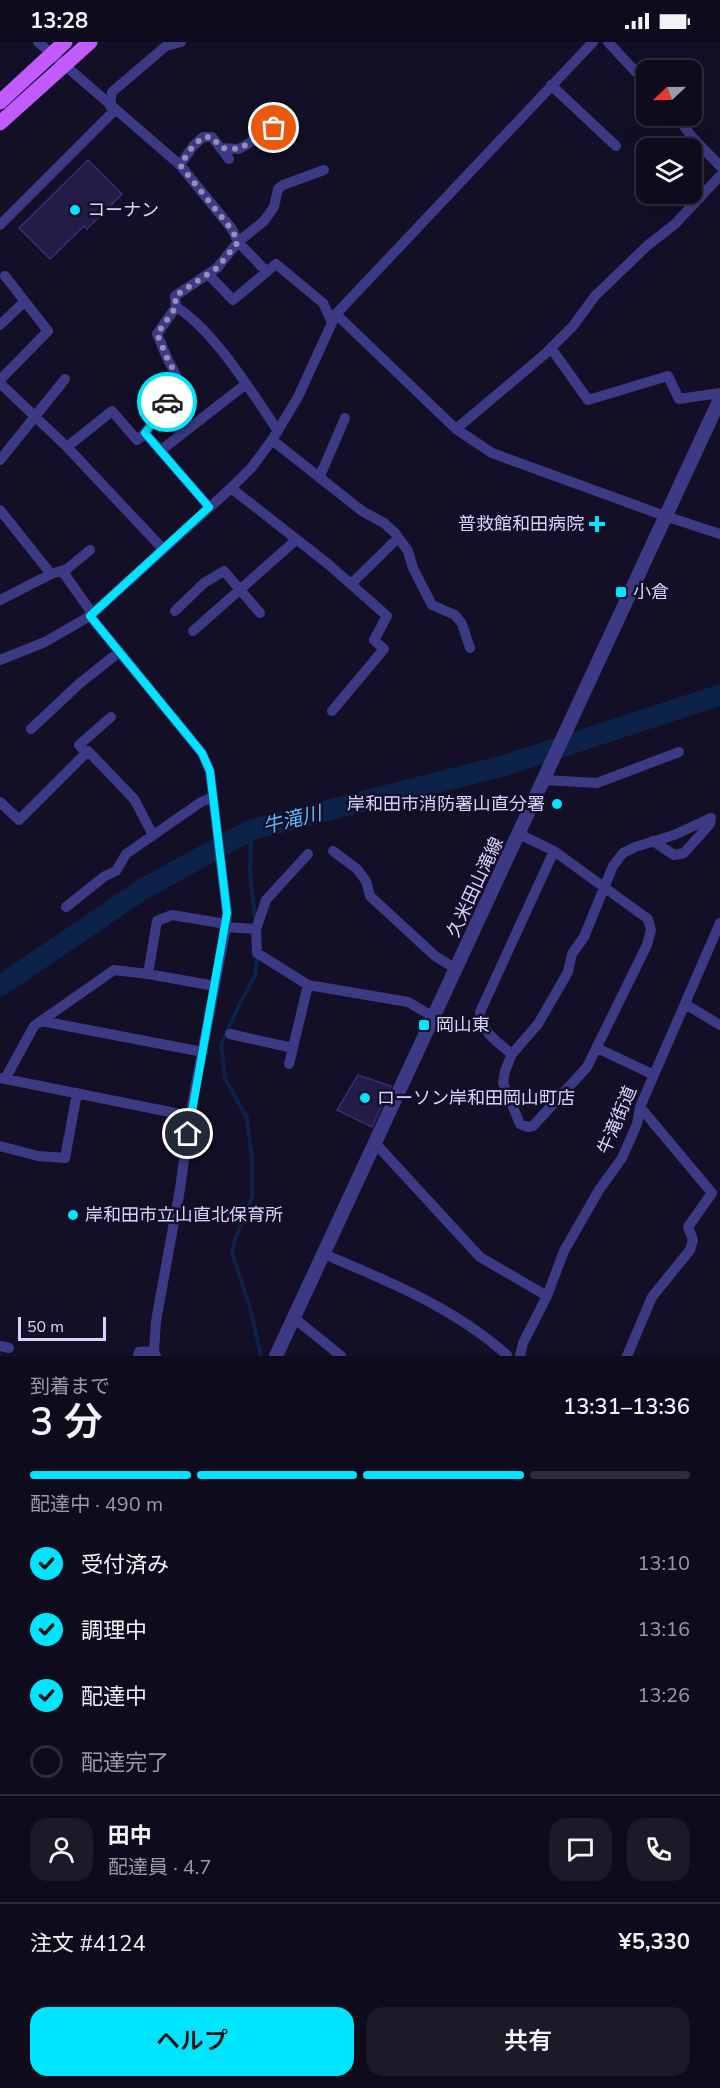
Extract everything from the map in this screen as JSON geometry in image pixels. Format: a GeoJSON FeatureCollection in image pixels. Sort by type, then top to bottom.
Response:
{"type":"FeatureCollection","features":[{"type":"Feature","properties":{"kind":"main road"},"geometry":{"type":"LineString","coordinates":[[0,102],[65,42]]}},
{"type":"Feature","properties":{"kind":"main road"},"geometry":{"type":"LineString","coordinates":[[0,123],[90,42]]}},
{"type":"Feature","properties":{"kind":"street"},"geometry":{"type":"LineString","coordinates":[[38,42],[180,165],[232,230],[238,242],[267,272]]}},
{"type":"Feature","properties":{"kind":"street"},"geometry":{"type":"LineString","coordinates":[[0,225],[113,108],[112,92],[166,46],[181,42]]}},
{"type":"Feature","properties":{"kind":"street"},"geometry":{"type":"LineString","coordinates":[[0,660],[45,642],[91,614],[252,467],[298,397],[334,318],[593,42]]}},
{"type":"Feature","properties":{"kind":"street"},"geometry":{"type":"LineString","coordinates":[[608,42],[636,72]]}},
{"type":"Feature","properties":{"kind":"street"},"geometry":{"type":"LineString","coordinates":[[551,85],[616,146]]}},
{"type":"Feature","properties":{"kind":"street"},"geometry":{"type":"LineString","coordinates":[[221,148],[239,149],[272,122],[279,139]]}},
{"type":"Feature","properties":{"kind":"street"},"geometry":{"type":"LineString","coordinates":[[684,126],[720,166]]}},
{"type":"Feature","properties":{"kind":"street"},"geometry":{"type":"LineString","coordinates":[[180,165],[193,146],[203,137],[212,137],[229,159]]}},
{"type":"Feature","properties":{"kind":"street"},"geometry":{"type":"LineString","coordinates":[[67,447],[112,411],[137,440],[145,433],[171,397],[182,386],[157,334],[176,307],[175,296],[217,268],[238,242],[264,221],[274,207],[278,189],[324,170]]}},
{"type":"Feature","properties":{"kind":"street"},"geometry":{"type":"LineString","coordinates":[[456,429],[551,348],[573,326],[595,296],[648,245],[675,224],[720,176]]}},
{"type":"Feature","properties":{"kind":"street"},"geometry":{"type":"LineString","coordinates":[[208,273],[232,300],[276,264],[323,303],[334,318],[456,429],[492,453],[720,534]]}},
{"type":"Feature","properties":{"kind":"street"},"geometry":{"type":"LineString","coordinates":[[2,275],[18,291],[24,302],[48,330],[0,381],[67,447],[163,549]]}},
{"type":"Feature","properties":{"kind":"street"},"geometry":{"type":"LineString","coordinates":[[0,325],[24,302]]}},
{"type":"Feature","properties":{"kind":"street"},"geometry":{"type":"LineString","coordinates":[[176,307],[199,324],[246,384],[275,435],[320,476],[363,511],[384,523],[398,538],[408,551],[413,568],[432,605],[455,615],[462,624],[470,648]]}},
{"type":"Feature","properties":{"kind":"street"},"geometry":{"type":"LineString","coordinates":[[551,348],[588,400],[668,376],[679,399],[720,393]]}},
{"type":"Feature","properties":{"kind":"street"},"geometry":{"type":"LineString","coordinates":[[0,460],[65,379]]}},
{"type":"Feature","properties":{"kind":"street"},"geometry":{"type":"LineString","coordinates":[[160,451],[246,384]]}},
{"type":"Feature","properties":{"kind":"street","name":"久米田山滝線"},"geometry":{"type":"LineString","coordinates":[[276,1356],[720,399]]}},
{"type":"Feature","properties":{"kind":"street"},"geometry":{"type":"LineString","coordinates":[[320,476],[345,418]]}},
{"type":"Feature","properties":{"kind":"street"},"geometry":{"type":"LineString","coordinates":[[145,433],[209,507]]}},
{"type":"Feature","properties":{"kind":"street"},"geometry":{"type":"LineString","coordinates":[[231,488],[351,584],[387,616],[374,640],[384,649],[332,711]]}},
{"type":"Feature","properties":{"kind":"street"},"geometry":{"type":"LineString","coordinates":[[0,510],[51,574]]}},
{"type":"Feature","properties":{"kind":"street"},"geometry":{"type":"LineString","coordinates":[[351,584],[398,538]]}},
{"type":"Feature","properties":{"kind":"street"},"geometry":{"type":"LineString","coordinates":[[193,632],[296,540]]}},
{"type":"Feature","properties":{"kind":"street"},"geometry":{"type":"LineString","coordinates":[[0,600],[51,574],[63,572],[90,550]]}},
{"type":"Feature","properties":{"kind":"street"},"geometry":{"type":"LineString","coordinates":[[175,611],[204,583],[224,571],[260,614]]}},
{"type":"Feature","properties":{"kind":"street"},"geometry":{"type":"LineString","coordinates":[[63,572],[119,652],[202,753],[210,771],[227,913],[156,1321],[155,1353],[139,1352],[138,1356]]}},
{"type":"Feature","properties":{"kind":"street"},"geometry":{"type":"LineString","coordinates":[[32,729],[79,684],[119,652]]}},
{"type":"Feature","properties":{"kind":"street"},"geometry":{"type":"LineString","coordinates":[[111,717],[79,745],[86,753],[88,751],[134,799],[153,836]]}},
{"type":"Feature","properties":{"kind":"street"},"geometry":{"type":"LineString","coordinates":[[545,778],[597,783],[679,752]]}},
{"type":"Feature","properties":{"kind":"street"},"geometry":{"type":"LineString","coordinates":[[0,802],[19,820],[86,753]]}},
{"type":"Feature","properties":{"kind":"street"},"geometry":{"type":"LineString","coordinates":[[66,907],[105,876],[116,871],[126,854],[201,802],[213,797]]}},
{"type":"Feature","properties":{"kind":"street"},"geometry":{"type":"LineString","coordinates":[[519,834],[554,851],[604,886],[648,918],[651,930],[647,945],[587,1067],[533,1126],[528,1127],[520,1124],[503,1083],[512,1054],[538,1024],[568,972],[572,954],[584,937],[604,886],[613,866],[623,853],[635,847],[653,841],[674,835],[711,818],[710,824],[684,853],[674,855],[653,841]]}},
{"type":"Feature","properties":{"kind":"street"},"geometry":{"type":"LineString","coordinates":[[333,850],[357,869],[366,881],[370,896],[435,956],[456,969]]}},
{"type":"Feature","properties":{"kind":"street"},"geometry":{"type":"LineString","coordinates":[[512,1054],[486,1033],[481,1023],[480,1012],[554,851]]}},
{"type":"Feature","properties":{"kind":"street"},"geometry":{"type":"LineString","coordinates":[[308,854],[266,900],[256,929],[257,953],[308,985],[408,1002],[434,1017]]}},
{"type":"Feature","properties":{"kind":"street"},"geometry":{"type":"LineString","coordinates":[[148,974],[157,921],[172,915],[256,929]]}},
{"type":"Feature","properties":{"kind":"street","name":"牛滝街道"},"geometry":{"type":"LineString","coordinates":[[520,1356],[523,1343],[547,1296],[564,1251],[599,1190],[622,1158],[637,1124],[640,1107],[708,946],[720,923]]}},
{"type":"Feature","properties":{"kind":"street"},"geometry":{"type":"LineString","coordinates":[[190,1116],[3,1078],[34,1026],[114,970],[215,986]]}},
{"type":"Feature","properties":{"kind":"street"},"geometry":{"type":"LineString","coordinates":[[289,1064],[308,985]]}},
{"type":"Feature","properties":{"kind":"street"},"geometry":{"type":"LineString","coordinates":[[685,1004],[720,1025]]}},
{"type":"Feature","properties":{"kind":"street"},"geometry":{"type":"LineString","coordinates":[[41,1022],[202,1052]]}},
{"type":"Feature","properties":{"kind":"street"},"geometry":{"type":"LineString","coordinates":[[230,1034],[293,1048]]}},
{"type":"Feature","properties":{"kind":"street"},"geometry":{"type":"LineString","coordinates":[[597,1048],[654,1075]]}},
{"type":"Feature","properties":{"kind":"street"},"geometry":{"type":"LineString","coordinates":[[0,1146],[38,1156],[65,1158],[76,1093]]}},
{"type":"Feature","properties":{"kind":"street"},"geometry":{"type":"LineString","coordinates":[[627,1356],[652,1297],[690,1250],[693,1240],[688,1227],[716,1190],[640,1107]]}},
{"type":"Feature","properties":{"kind":"street"},"geometry":{"type":"LineString","coordinates":[[375,1143],[480,1257],[547,1296]]}},
{"type":"Feature","properties":{"kind":"street"},"geometry":{"type":"LineString","coordinates":[[324,1254],[415,1293],[468,1324],[506,1356],[523,1343]]}},
{"type":"Feature","properties":{"kind":"street"},"geometry":{"type":"LineString","coordinates":[[294,1318],[341,1356]]}},
{"type":"Feature","properties":{"kind":"building","name":"コーナン"},"geometry":{"type":"Polygon","coordinates":[[[88,160],[122,194],[87,229],[84,226],[50,259],[19,228],[88,160]]]}},
{"type":"Feature","properties":{"kind":"building","name":"ローソン岸和田岡山町店"},"geometry":{"type":"Polygon","coordinates":[[[358,1075],[391,1086],[372,1127],[337,1110],[358,1075]]]}},
{"type":"Feature","properties":{"kind":"waterway","name":"牛滝川"},"geometry":{"type":"LineString","coordinates":[[0,986],[143,889],[251,830],[506,765],[720,695]]}},
{"type":"Feature","properties":{"kind":"waterway"},"geometry":{"type":"LineString","coordinates":[[251,830],[250,874],[255,917]]}},
{"type":"Feature","properties":{"kind":"waterway"},"geometry":{"type":"LineString","coordinates":[[257,960],[255,976],[221,1045],[225,1078],[247,1118],[252,1159],[252,1197],[232,1253],[251,1311],[261,1356]]}},
{"type":"Feature","properties":{"kind":"way so far"},"geometry":{"type":"LineString","coordinates":[[167,402],[182,386],[157,334],[176,307],[175,296],[217,268],[238,242],[232,230],[180,165],[193,146],[203,137],[212,137],[221,148],[239,149],[274,128]]}},
{"type":"Feature","properties":{"kind":"place","name":"コーナン"},"geometry":{"type":"Point","coordinates":[75,210]}},
{"type":"Feature","properties":{"kind":"place","name":"普救館和田病院"},"geometry":{"type":"Point","coordinates":[597,524]}},
{"type":"Feature","properties":{"kind":"place","name":"小倉"},"geometry":{"type":"Point","coordinates":[621,592]}},
{"type":"Feature","properties":{"kind":"place","name":"岸和田市消防署山直分署"},"geometry":{"type":"Point","coordinates":[557,804]}},
{"type":"Feature","properties":{"kind":"place","name":"岡山東"},"geometry":{"type":"Point","coordinates":[424,1025]}},
{"type":"Feature","properties":{"kind":"place","name":"ローソン岸和田岡山町店"},"geometry":{"type":"Point","coordinates":[365,1098]}},
{"type":"Feature","properties":{"kind":"place","name":"岸和田市立山直北保育所"},"geometry":{"type":"Point","coordinates":[73,1215]}},
{"type":"Feature","properties":{"kind":"route"},"geometry":{"type":"LineString","coordinates":[[167,402],[145,433],[209,507],[90,616],[202,753],[210,771],[227,913],[188,1134]]}}]}
